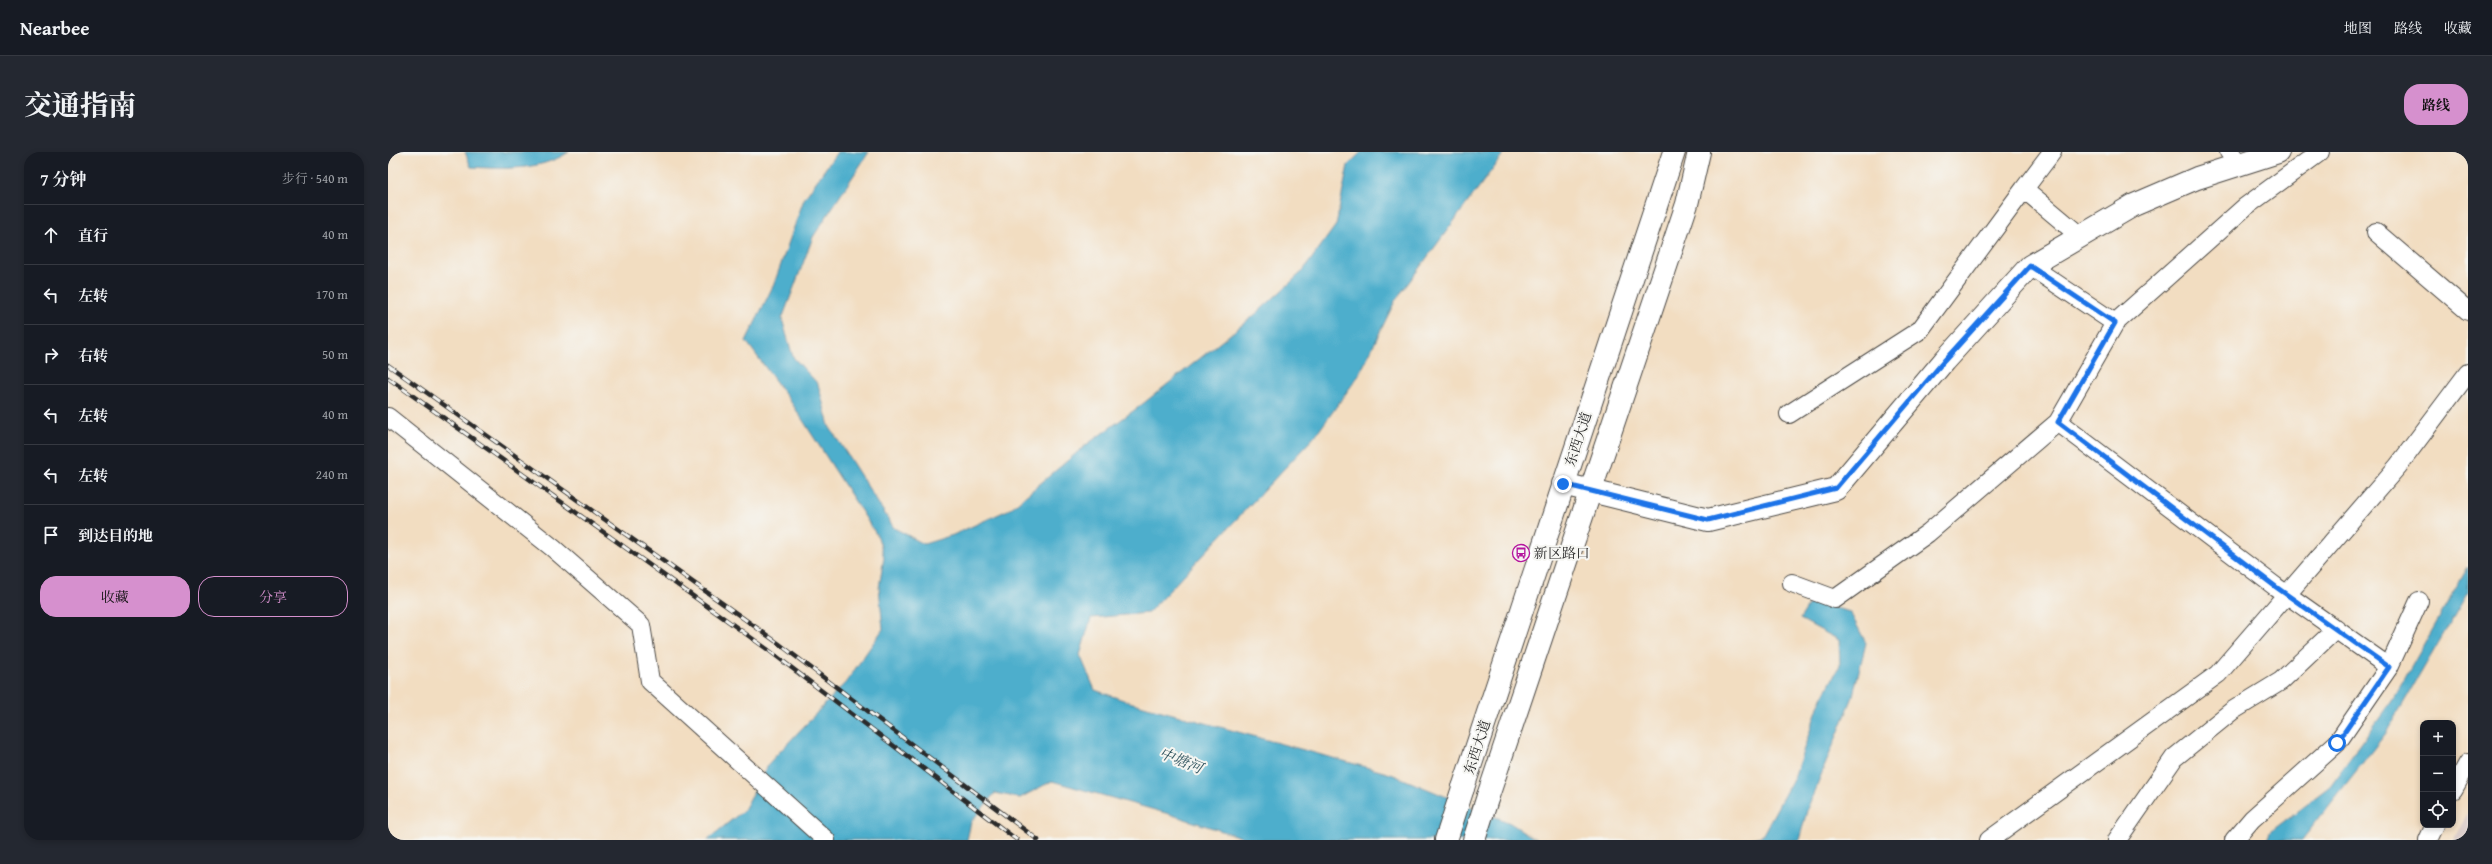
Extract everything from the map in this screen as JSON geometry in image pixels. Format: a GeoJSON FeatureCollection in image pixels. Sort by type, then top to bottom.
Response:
{"type":"FeatureCollection","features":[{"type":"Feature","properties":{"kind":"main road","name":"东西大道"},"geometry":{"type":"LineString","coordinates":[[1446,840],[1674,152]]}},
{"type":"Feature","properties":{"kind":"main road","name":"东西大道"},"geometry":{"type":"LineString","coordinates":[[1474,840],[1687,204],[1699,152]]}},
{"type":"Feature","properties":{"kind":"main road"},"geometry":{"type":"LineString","coordinates":[[1563,484],[1590,492],[1708,520],[1836,488],[1944,361],[2030,266],[2134,205],[2234,157],[2278,152]]}},
{"type":"Feature","properties":{"kind":"street"},"geometry":{"type":"LineString","coordinates":[[1789,414],[1920,330],[2052,152]]}},
{"type":"Feature","properties":{"kind":"street"},"geometry":{"type":"LineString","coordinates":[[1792,583],[1835,599],[1928,533],[2058,422],[2115,323],[2245,207],[2320,152]]}},
{"type":"Feature","properties":{"kind":"street"},"geometry":{"type":"LineString","coordinates":[[2024,189],[2080,236]]}},
{"type":"Feature","properties":{"kind":"street"},"geometry":{"type":"LineString","coordinates":[[2376,232],[2468,311]]}},
{"type":"Feature","properties":{"kind":"street"},"geometry":{"type":"LineString","coordinates":[[2030,266],[2115,323]]}},
{"type":"Feature","properties":{"kind":"street"},"geometry":{"type":"LineString","coordinates":[[1989,840],[2218,674],[2288,595],[2398,466],[2468,373]]}},
{"type":"Feature","properties":{"kind":"street"},"geometry":{"type":"LineString","coordinates":[[388,417],[553,548],[641,625],[650,681],[826,840]]}},
{"type":"Feature","properties":{"kind":"street"},"geometry":{"type":"LineString","coordinates":[[2058,422],[2288,595],[2389,667]]}},
{"type":"Feature","properties":{"kind":"street"},"geometry":{"type":"LineString","coordinates":[[2234,840],[2252,819],[2337,743],[2389,667],[2419,601]]}},
{"type":"Feature","properties":{"kind":"street"},"geometry":{"type":"LineString","coordinates":[[2117,840],[2174,758],[2232,711],[2281,681],[2336,629]]}},
{"type":"Feature","properties":{"kind":"street"},"geometry":{"type":"LineString","coordinates":[[2456,785],[2468,763]]}},
{"type":"Feature","properties":{"kind":"street"},"geometry":{"type":"LineString","coordinates":[[2428,840],[2434,828]]}},
{"type":"Feature","properties":{"kind":"shaded area"},"geometry":{"type":"Polygon","coordinates":[[[2468,813],[2468,840],[2453,840],[2468,813]]]}},
{"type":"Feature","properties":{"kind":"water"},"geometry":{"type":"Polygon","coordinates":[[[465,152],[569,152],[546,163],[534,166],[496,168],[471,167],[465,152]]]}},
{"type":"Feature","properties":{"kind":"water","name":"中塘河"},"geometry":{"type":"Polygon","coordinates":[[[837,152],[869,152],[813,237],[782,319],[793,357],[818,384],[829,426],[894,528],[924,544],[953,535],[1010,509],[1086,445],[1140,406],[1257,313],[1302,272],[1336,225],[1348,165],[1361,152],[1505,152],[1395,301],[1359,375],[1316,435],[1148,613],[1091,618],[1080,655],[1095,690],[1129,702],[1391,774],[1510,823],[1537,840],[1250,840],[1169,814],[1052,781],[1020,798],[995,793],[971,822],[967,840],[707,840],[744,810],[769,763],[846,682],[883,629],[879,588],[884,557],[878,537],[793,405],[746,341],[774,284],[804,199],[837,152]]]}},
{"type":"Feature","properties":{"kind":"water"},"geometry":{"type":"Polygon","coordinates":[[[2468,567],[2468,592],[2386,733],[2302,840],[2267,840],[2270,832],[2330,786],[2392,701],[2468,567]]]}},
{"type":"Feature","properties":{"kind":"water"},"geometry":{"type":"Polygon","coordinates":[[[1811,601],[1850,612],[1866,643],[1852,699],[1808,807],[1799,840],[1742,840],[1762,836],[1795,775],[1819,704],[1840,665],[1839,640],[1800,619],[1811,601]]]}},
{"type":"Feature","properties":{"kind":"railway"},"geometry":{"type":"LineString","coordinates":[[388,365],[778,643],[1038,840]]}},
{"type":"Feature","properties":{"kind":"railway"},"geometry":{"type":"LineString","coordinates":[[388,378],[767,649],[1017,840]]}},
{"type":"Feature","properties":{"kind":"place","name":"新区路口"},"geometry":{"type":"Point","coordinates":[1521,553]}},
{"type":"Feature","properties":{"kind":"route"},"geometry":{"type":"LineString","coordinates":[[1563,484],[1590,492],[1708,520],[1836,488],[1944,361],[2030,266],[2115,323],[2058,422],[2276,587],[2389,667],[2337,743]]}}]}
